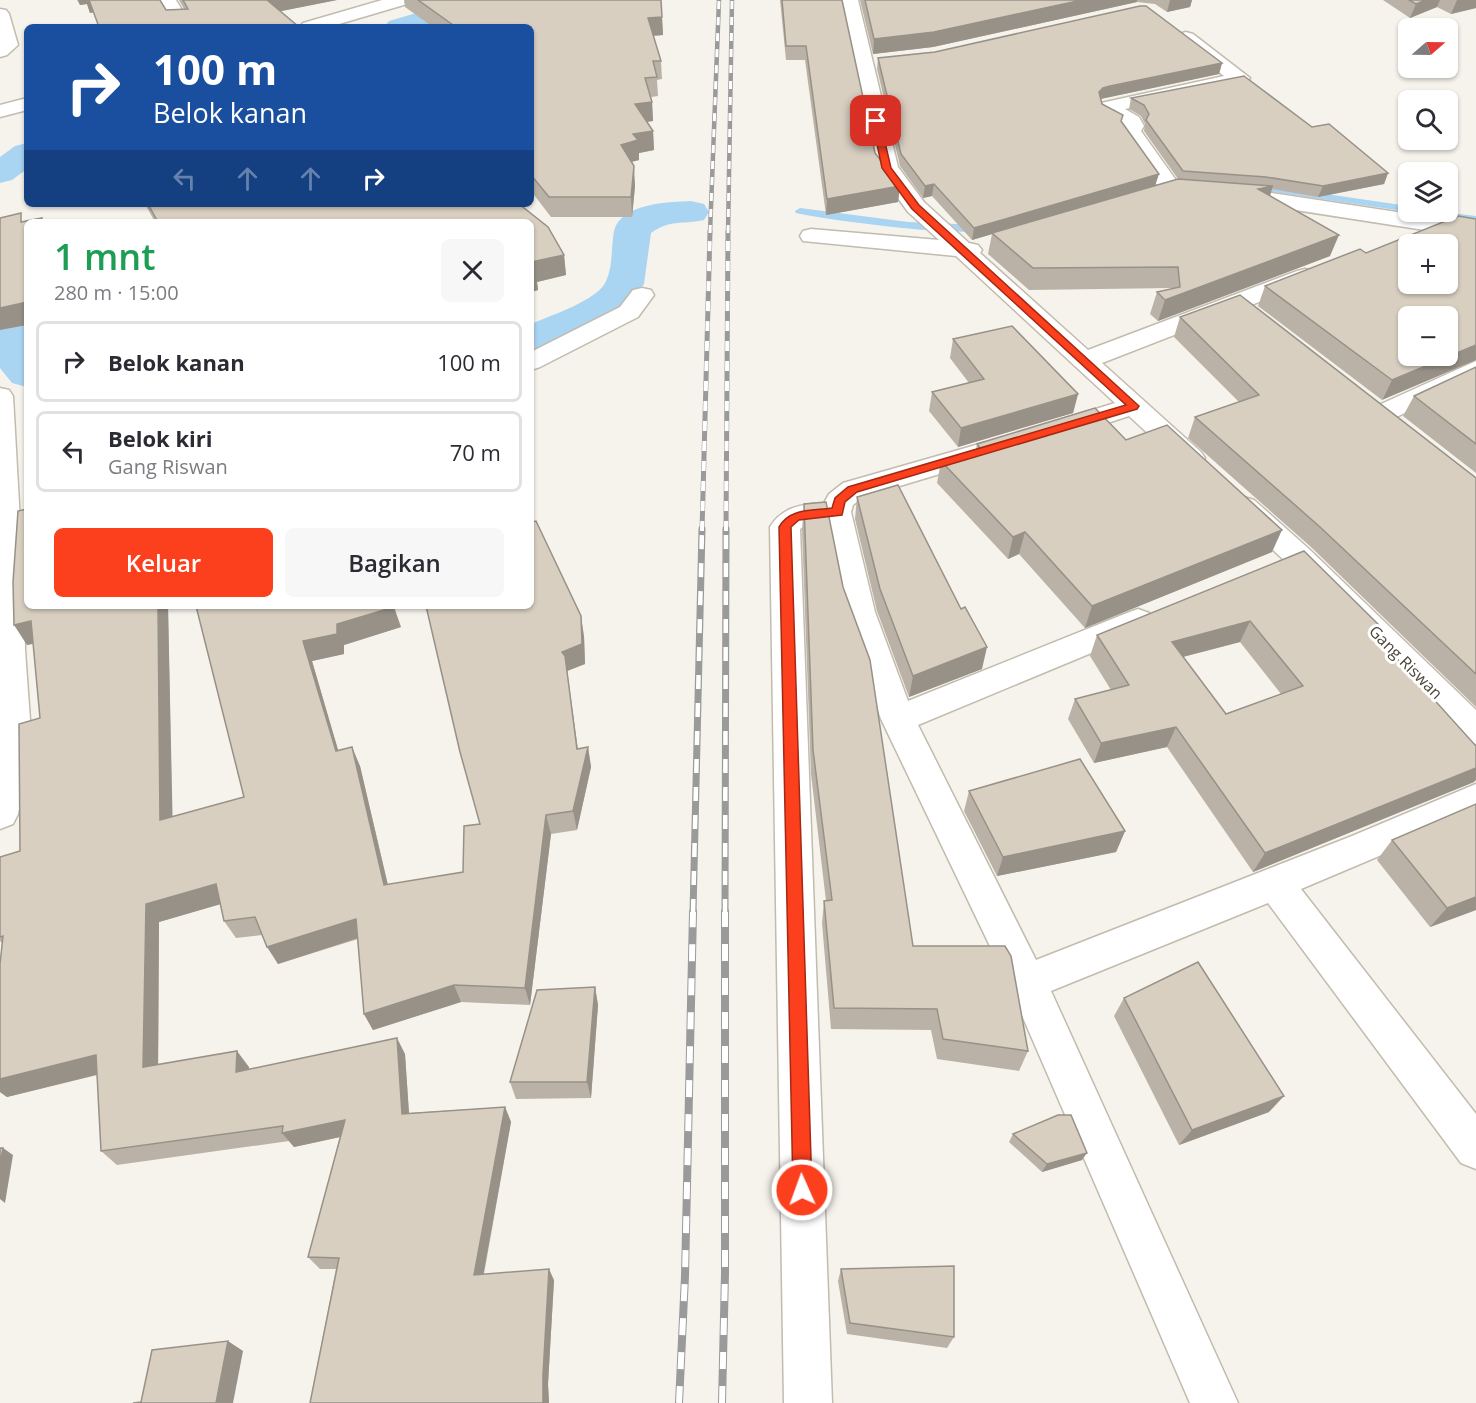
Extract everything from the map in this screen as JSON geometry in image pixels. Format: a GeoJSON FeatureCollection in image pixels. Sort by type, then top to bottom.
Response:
{"type":"FeatureCollection","features":[{"type":"Feature","properties":{"kind":"street"},"geometry":{"type":"LineString","coordinates":[[167,0],[181,24]]}},
{"type":"Feature","properties":{"kind":"street"},"geometry":{"type":"LineString","coordinates":[[314,24],[334,12],[402,0]]}},
{"type":"Feature","properties":{"kind":"street","name":"Gang Riswan"},"geometry":{"type":"LineString","coordinates":[[849,0],[887,168],[916,207],[1298,556],[1476,731]]}},
{"type":"Feature","properties":{"kind":"street"},"geometry":{"type":"LineString","coordinates":[[0,14],[9,45],[0,51]]}},
{"type":"Feature","properties":{"kind":"street"},"geometry":{"type":"LineString","coordinates":[[1167,24],[1240,78],[1108,105],[1108,109],[1132,121],[1134,126],[1130,131],[1177,189],[1441,224],[1476,231]]}},
{"type":"Feature","properties":{"kind":"street"},"geometry":{"type":"LineString","coordinates":[[864,62],[887,60]]}},
{"type":"Feature","properties":{"kind":"street"},"geometry":{"type":"LineString","coordinates":[[0,111],[24,105]]}},
{"type":"Feature","properties":{"kind":"street"},"geometry":{"type":"LineString","coordinates":[[1416,234],[1441,224]]}},
{"type":"Feature","properties":{"kind":"street"},"geometry":{"type":"LineString","coordinates":[[811,236],[959,247],[994,244]]}},
{"type":"Feature","properties":{"kind":"street"},"geometry":{"type":"LineString","coordinates":[[1084,361],[1245,310],[1322,270]]}},
{"type":"Feature","properties":{"kind":"street"},"geometry":{"type":"LineString","coordinates":[[534,360],[629,312],[642,295]]}},
{"type":"Feature","properties":{"kind":"street"},"geometry":{"type":"LineString","coordinates":[[1379,415],[1476,369]]}},
{"type":"Feature","properties":{"kind":"street"},"geometry":{"type":"LineString","coordinates":[[0,395],[24,411]]}},
{"type":"Feature","properties":{"kind":"street"},"geometry":{"type":"LineString","coordinates":[[0,395],[9,593],[9,650],[15,748],[0,814]]}},
{"type":"Feature","properties":{"kind":"street"},"geometry":{"type":"LineString","coordinates":[[1037,436],[1134,406]]}},
{"type":"Feature","properties":{"kind":"street"},"geometry":{"type":"LineString","coordinates":[[1004,446],[853,490],[839,501],[837,512],[859,612],[898,719],[1028,982],[1214,1403]]}},
{"type":"Feature","properties":{"kind":"street"},"geometry":{"type":"LineString","coordinates":[[808,1403],[785,527],[789,520],[797,517],[837,512]]}},
{"type":"Feature","properties":{"kind":"street"},"geometry":{"type":"LineString","coordinates":[[1267,568],[1298,556]]}},
{"type":"Feature","properties":{"kind":"street"},"geometry":{"type":"LineString","coordinates":[[898,719],[1162,611]]}},
{"type":"Feature","properties":{"kind":"street"},"geometry":{"type":"LineString","coordinates":[[1028,982],[1476,799]]}},
{"type":"Feature","properties":{"kind":"street"},"geometry":{"type":"LineString","coordinates":[[1274,882],[1476,1148]]}},
{"type":"Feature","properties":{"kind":"building"},"geometry":{"type":"Polygon","coordinates":[[[89,0],[160,0],[166,10],[188,9],[183,0],[267,0],[295,24],[98,24],[89,0]]]}},
{"type":"Feature","properties":{"kind":"building"},"geometry":{"type":"Polygon","coordinates":[[[418,0],[661,0],[662,17],[648,18],[661,61],[653,61],[657,77],[645,78],[652,102],[635,104],[653,131],[633,134],[638,140],[621,145],[634,166],[631,197],[549,197],[534,179],[534,24],[452,24],[418,0]]]}},
{"type":"Feature","properties":{"kind":"building"},"geometry":{"type":"Polygon","coordinates":[[[782,0],[842,0],[875,153],[900,186],[827,199],[806,46],[786,46],[782,0]]]}},
{"type":"Feature","properties":{"kind":"building"},"geometry":{"type":"Polygon","coordinates":[[[865,0],[1082,0],[934,32],[874,39],[865,0]]]}},
{"type":"Feature","properties":{"kind":"building"},"geometry":{"type":"Polygon","coordinates":[[[1409,0],[1426,0],[1416,4],[1409,0]]]}},
{"type":"Feature","properties":{"kind":"building"},"geometry":{"type":"Polygon","coordinates":[[[1146,6],[1222,63],[1110,86],[1099,92],[1102,104],[1123,115],[1121,121],[1159,174],[974,228],[934,184],[925,186],[901,154],[878,58],[935,52],[1146,6]]]}},
{"type":"Feature","properties":{"kind":"building"},"geometry":{"type":"Polygon","coordinates":[[[1244,76],[1312,127],[1329,124],[1388,173],[1323,186],[1266,177],[1183,171],[1146,120],[1149,114],[1144,105],[1131,98],[1244,76]]]}},
{"type":"Feature","properties":{"kind":"building"},"geometry":{"type":"Polygon","coordinates":[[[1178,179],[1273,186],[1258,189],[1339,235],[1165,300],[1157,292],[1180,287],[1178,267],[1033,268],[992,233],[1178,179]]]}},
{"type":"Feature","properties":{"kind":"building"},"geometry":{"type":"Polygon","coordinates":[[[150,207],[523,207],[548,227],[564,255],[534,261],[534,219],[156,219],[150,207]]]}},
{"type":"Feature","properties":{"kind":"building"},"geometry":{"type":"Polygon","coordinates":[[[21,213],[21,222],[24,221],[24,303],[0,308],[0,218],[21,213]]]}},
{"type":"Feature","properties":{"kind":"building"},"geometry":{"type":"Polygon","coordinates":[[[1458,216],[1476,219],[1476,345],[1458,352],[1458,306],[1398,306],[1398,366],[1426,366],[1392,380],[1265,286],[1360,249],[1366,253],[1398,240],[1398,294],[1458,294],[1458,234],[1413,234],[1443,222],[1458,222],[1458,216]]]}},
{"type":"Feature","properties":{"kind":"building"},"geometry":{"type":"Polygon","coordinates":[[[1240,295],[1476,478],[1476,674],[1320,527],[1195,417],[1259,395],[1180,317],[1240,295]]]}},
{"type":"Feature","properties":{"kind":"building"},"geometry":{"type":"Polygon","coordinates":[[[1012,326],[1078,394],[961,428],[932,392],[984,379],[953,339],[1012,326]]]}},
{"type":"Feature","properties":{"kind":"building"},"geometry":{"type":"Polygon","coordinates":[[[1476,367],[1476,444],[1414,396],[1476,367]]]}},
{"type":"Feature","properties":{"kind":"building"},"geometry":{"type":"Polygon","coordinates":[[[1095,408],[1126,440],[1167,425],[1282,530],[1092,606],[1025,532],[1013,537],[941,461],[984,453],[977,444],[1095,408]]]}},
{"type":"Feature","properties":{"kind":"building"},"geometry":{"type":"Polygon","coordinates":[[[898,485],[961,609],[965,607],[987,647],[913,676],[880,589],[857,497],[898,485]]]}},
{"type":"Feature","properties":{"kind":"building"},"geometry":{"type":"Polygon","coordinates":[[[826,502],[843,587],[870,660],[913,946],[1005,946],[1011,956],[1028,1051],[943,1039],[937,1009],[834,1008],[824,901],[832,900],[813,750],[804,504],[826,502]]]}},
{"type":"Feature","properties":{"kind":"building"},"geometry":{"type":"Polygon","coordinates":[[[24,510],[24,609],[158,609],[160,820],[244,797],[197,609],[387,609],[337,624],[337,634],[303,641],[336,751],[352,747],[384,885],[463,872],[464,826],[480,824],[460,752],[427,609],[534,609],[534,521],[536,521],[581,616],[582,644],[562,652],[565,656],[577,749],[588,747],[573,811],[546,815],[525,988],[454,985],[364,1014],[356,919],[267,947],[255,917],[224,921],[216,884],[146,904],[143,1067],[237,1051],[236,1072],[397,1038],[402,1114],[505,1107],[474,1275],[549,1269],[543,1403],[310,1403],[339,1258],[308,1257],[345,1120],[282,1133],[283,1126],[101,1151],[96,1055],[0,1079],[0,964],[3,936],[0,937],[0,857],[20,851],[19,724],[40,718],[31,621],[14,625],[13,582],[18,511],[24,510]]]}},
{"type":"Feature","properties":{"kind":"building"},"geometry":{"type":"Polygon","coordinates":[[[1304,551],[1380,626],[1374,633],[1476,746],[1476,768],[1265,853],[1176,727],[1101,743],[1075,699],[1129,685],[1097,635],[1304,551]],[[1250,621],[1172,642],[1226,714],[1303,686],[1250,621]]]}},
{"type":"Feature","properties":{"kind":"building"},"geometry":{"type":"Polygon","coordinates":[[[1080,759],[1125,831],[1003,857],[969,791],[1080,759]]]}},
{"type":"Feature","properties":{"kind":"building"},"geometry":{"type":"Polygon","coordinates":[[[1476,804],[1476,897],[1447,908],[1392,840],[1476,804]]]}},
{"type":"Feature","properties":{"kind":"building"},"geometry":{"type":"Polygon","coordinates":[[[1198,962],[1284,1096],[1192,1130],[1124,998],[1198,962]]]}},
{"type":"Feature","properties":{"kind":"building"},"geometry":{"type":"Polygon","coordinates":[[[595,987],[587,1082],[510,1082],[537,990],[595,987]]]}},
{"type":"Feature","properties":{"kind":"building"},"geometry":{"type":"Polygon","coordinates":[[[1058,1115],[1071,1115],[1087,1153],[1047,1164],[1013,1134],[1058,1115]]]}},
{"type":"Feature","properties":{"kind":"building"},"geometry":{"type":"Polygon","coordinates":[[[0,1148],[3,1148],[0,1164],[0,1148]]]}},
{"type":"Feature","properties":{"kind":"building"},"geometry":{"type":"Polygon","coordinates":[[[954,1266],[954,1337],[850,1323],[841,1269],[954,1266]]]}},
{"type":"Feature","properties":{"kind":"building"},"geometry":{"type":"Polygon","coordinates":[[[228,1341],[216,1403],[133,1403],[141,1402],[152,1350],[228,1341]]]}},
{"type":"Feature","properties":{"kind":"waterway"},"geometry":{"type":"LineString","coordinates":[[409,24],[492,0]]}},
{"type":"Feature","properties":{"kind":"waterway"},"geometry":{"type":"LineString","coordinates":[[0,173],[24,155]]}},
{"type":"Feature","properties":{"kind":"waterway"},"geometry":{"type":"LineString","coordinates":[[1251,186],[1398,208]]}},
{"type":"Feature","properties":{"kind":"waterway"},"geometry":{"type":"LineString","coordinates":[[800,211],[908,225],[982,228]]}},
{"type":"Feature","properties":{"kind":"waterway"},"geometry":{"type":"LineString","coordinates":[[534,338],[609,303],[625,284],[633,228],[656,213],[691,212]]}},
{"type":"Feature","properties":{"kind":"waterway"},"geometry":{"type":"LineString","coordinates":[[1458,217],[1476,219]]}},
{"type":"Feature","properties":{"kind":"waterway"},"geometry":{"type":"LineString","coordinates":[[0,239],[20,367],[24,371]]}},
{"type":"Feature","properties":{"kind":"railway"},"geometry":{"type":"LineString","coordinates":[[710,233],[719,0]]}},
{"type":"Feature","properties":{"kind":"railway"},"geometry":{"type":"LineString","coordinates":[[728,233],[732,0]]}},
{"type":"Feature","properties":{"kind":"railway"},"geometry":{"type":"LineString","coordinates":[[702,531],[710,231]]}},
{"type":"Feature","properties":{"kind":"railway"},"geometry":{"type":"LineString","coordinates":[[726,531],[728,231]]}},
{"type":"Feature","properties":{"kind":"railway"},"geometry":{"type":"LineString","coordinates":[[693,913],[702,529]]}},
{"type":"Feature","properties":{"kind":"railway"},"geometry":{"type":"LineString","coordinates":[[725,913],[726,529]]}},
{"type":"Feature","properties":{"kind":"railway"},"geometry":{"type":"LineString","coordinates":[[679,1403],[685,1276],[693,912]]}},
{"type":"Feature","properties":{"kind":"railway"},"geometry":{"type":"LineString","coordinates":[[722,1403],[725,1273],[725,913]]}},
{"type":"Feature","properties":{"kind":"route"},"geometry":{"type":"LineString","coordinates":[[802,1190],[785,527],[789,520],[797,517],[837,512],[839,501],[853,490],[1134,406],[916,207],[887,168],[876,121]]}}]}
